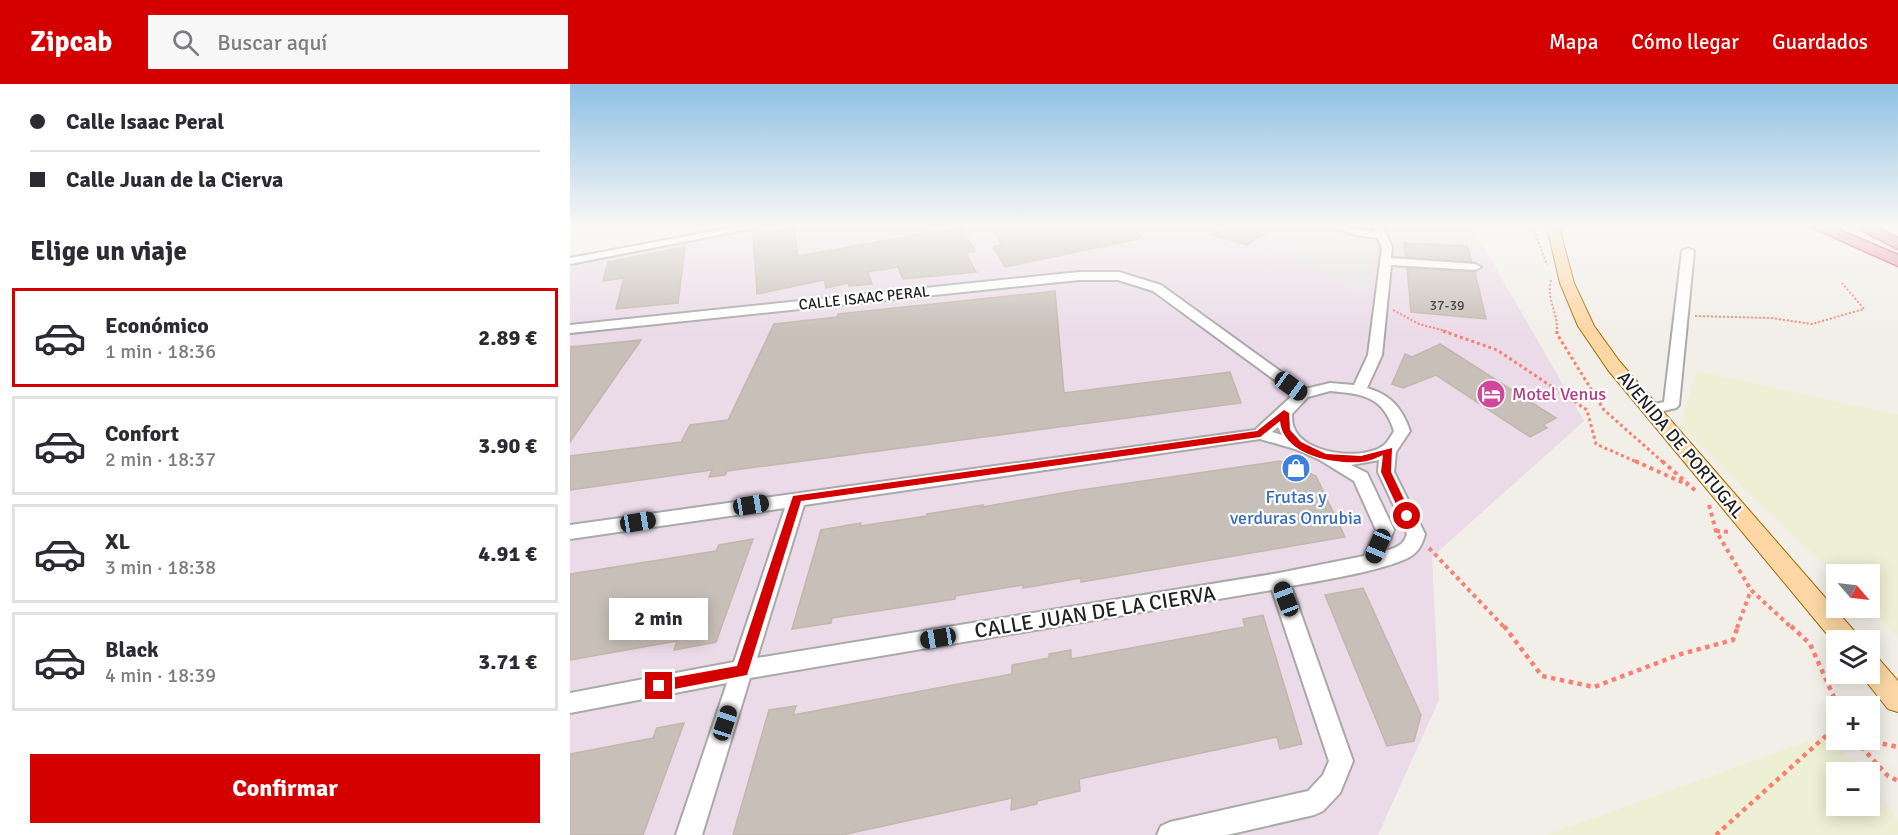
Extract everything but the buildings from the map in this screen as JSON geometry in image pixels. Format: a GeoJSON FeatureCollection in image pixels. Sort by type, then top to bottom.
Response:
{"type":"FeatureCollection","features":[{"type":"Feature","properties":{"kind":"main road","name":"AVENIDA DE PORTUGAL"},"geometry":{"type":"LineString","coordinates":[[1562,262],[1567,283],[1586,326],[1614,366],[1838,630]]}},
{"type":"Feature","properties":{"kind":"main road"},"geometry":{"type":"LineString","coordinates":[[1880,679],[1898,700]]}},
{"type":"Feature","properties":{"kind":"street"},"geometry":{"type":"LineString","coordinates":[[1359,390],[1375,355],[1386,262]]}},
{"type":"Feature","properties":{"kind":"street"},"geometry":{"type":"LineString","coordinates":[[1402,262],[1475,267]]}},
{"type":"Feature","properties":{"kind":"street"},"geometry":{"type":"LineString","coordinates":[[1650,409],[1671,405],[1687,262]]}},
{"type":"Feature","properties":{"kind":"street","name":"CALLE ISAAC PERAL"},"geometry":{"type":"LineString","coordinates":[[570,329],[1079,276],[1119,276],[1157,288],[1302,394]]}},
{"type":"Feature","properties":{"kind":"street"},"geometry":{"type":"LineString","coordinates":[[1260,434],[1302,394],[1330,387],[1359,390],[1382,399],[1398,413],[1402,431],[1388,450],[1386,472],[1416,534],[1414,544],[1409,551],[1371,562]]}},
{"type":"Feature","properties":{"kind":"street"},"geometry":{"type":"LineString","coordinates":[[1284,413],[1286,430],[1297,444]]}},
{"type":"Feature","properties":{"kind":"street"},"geometry":{"type":"LineString","coordinates":[[570,532],[796,498],[1260,434],[1297,444],[1361,477],[1385,530],[1371,562]]}},
{"type":"Feature","properties":{"kind":"street"},"geometry":{"type":"LineString","coordinates":[[1324,457],[1362,459],[1388,450]]}},
{"type":"Feature","properties":{"kind":"street"},"geometry":{"type":"LineString","coordinates":[[689,835],[796,498]]}},
{"type":"Feature","properties":{"kind":"street","name":"CALLE JUAN DE LA CIERVA"},"geometry":{"type":"LineString","coordinates":[[570,703],[742,670],[1279,581],[1371,562]]}},
{"type":"Feature","properties":{"kind":"street"},"geometry":{"type":"LineString","coordinates":[[1170,835],[1314,802],[1328,791],[1337,778],[1341,761],[1279,581]]}},
{"type":"Feature","properties":{"kind":"path"},"geometry":{"type":"LineString","coordinates":[[1544,262],[1553,271],[1548,292],[1558,318],[1557,334],[1604,410],[1700,494]]}},
{"type":"Feature","properties":{"kind":"path"},"geometry":{"type":"LineString","coordinates":[[1682,315],[1771,318],[1812,324],[1864,309],[1842,283]]}},
{"type":"Feature","properties":{"kind":"path"},"geometry":{"type":"LineString","coordinates":[[1381,303],[1419,324],[1452,333],[1497,350],[1587,410],[1596,444],[1691,487]]}},
{"type":"Feature","properties":{"kind":"path"},"geometry":{"type":"LineString","coordinates":[[1708,502],[1716,531],[1751,590],[1810,644],[1833,696]]}},
{"type":"Feature","properties":{"kind":"path"},"geometry":{"type":"LineString","coordinates":[[1416,534],[1510,633],[1542,676],[1594,687],[1681,654],[1733,640],[1751,590]]}},
{"type":"Feature","properties":{"kind":"path"},"geometry":{"type":"LineString","coordinates":[[1716,835],[1826,736]]}},
{"type":"Feature","properties":{"kind":"path"},"geometry":{"type":"LineString","coordinates":[[1880,743],[1898,747]]}},
{"type":"Feature","properties":{"kind":"path"},"geometry":{"type":"LineString","coordinates":[[1864,750],[1888,776],[1898,781]]}},
{"type":"Feature","properties":{"kind":"shaded area"},"geometry":{"type":"Polygon","coordinates":[[[580,262],[1492,262],[1584,421],[1432,557],[1439,700],[1378,835],[570,835],[570,264],[580,262]]]}},
{"type":"Feature","properties":{"kind":"shaded area"},"geometry":{"type":"Polygon","coordinates":[[[1289,262],[1371,262],[1367,293],[1332,276],[1289,262]]]}},
{"type":"Feature","properties":{"kind":"green space"},"geometry":{"type":"Polygon","coordinates":[[[1696,371],[1898,415],[1898,636],[1879,618],[1880,564],[1826,564],[1826,566],[1680,427],[1696,371]]]}},
{"type":"Feature","properties":{"kind":"green space"},"geometry":{"type":"Polygon","coordinates":[[[1826,735],[1826,750],[1841,750],[1851,762],[1826,762],[1826,816],[1880,816],[1880,798],[1898,820],[1898,835],[1546,835],[1826,735]]]}},
{"type":"Feature","properties":{"kind":"place","name":"Motel Venus"},"geometry":{"type":"Point","coordinates":[1491,394]}},
{"type":"Feature","properties":{"kind":"place","name":"Frutas y verduras Onrubia"},"geometry":{"type":"Point","coordinates":[1296,468]}},
{"type":"Feature","properties":{"kind":"route"},"geometry":{"type":"LineString","coordinates":[[659,686],[742,670],[796,498],[1260,434],[1284,413],[1286,430],[1297,444],[1324,457],[1362,459],[1388,450],[1386,472],[1407,516]]}}]}
